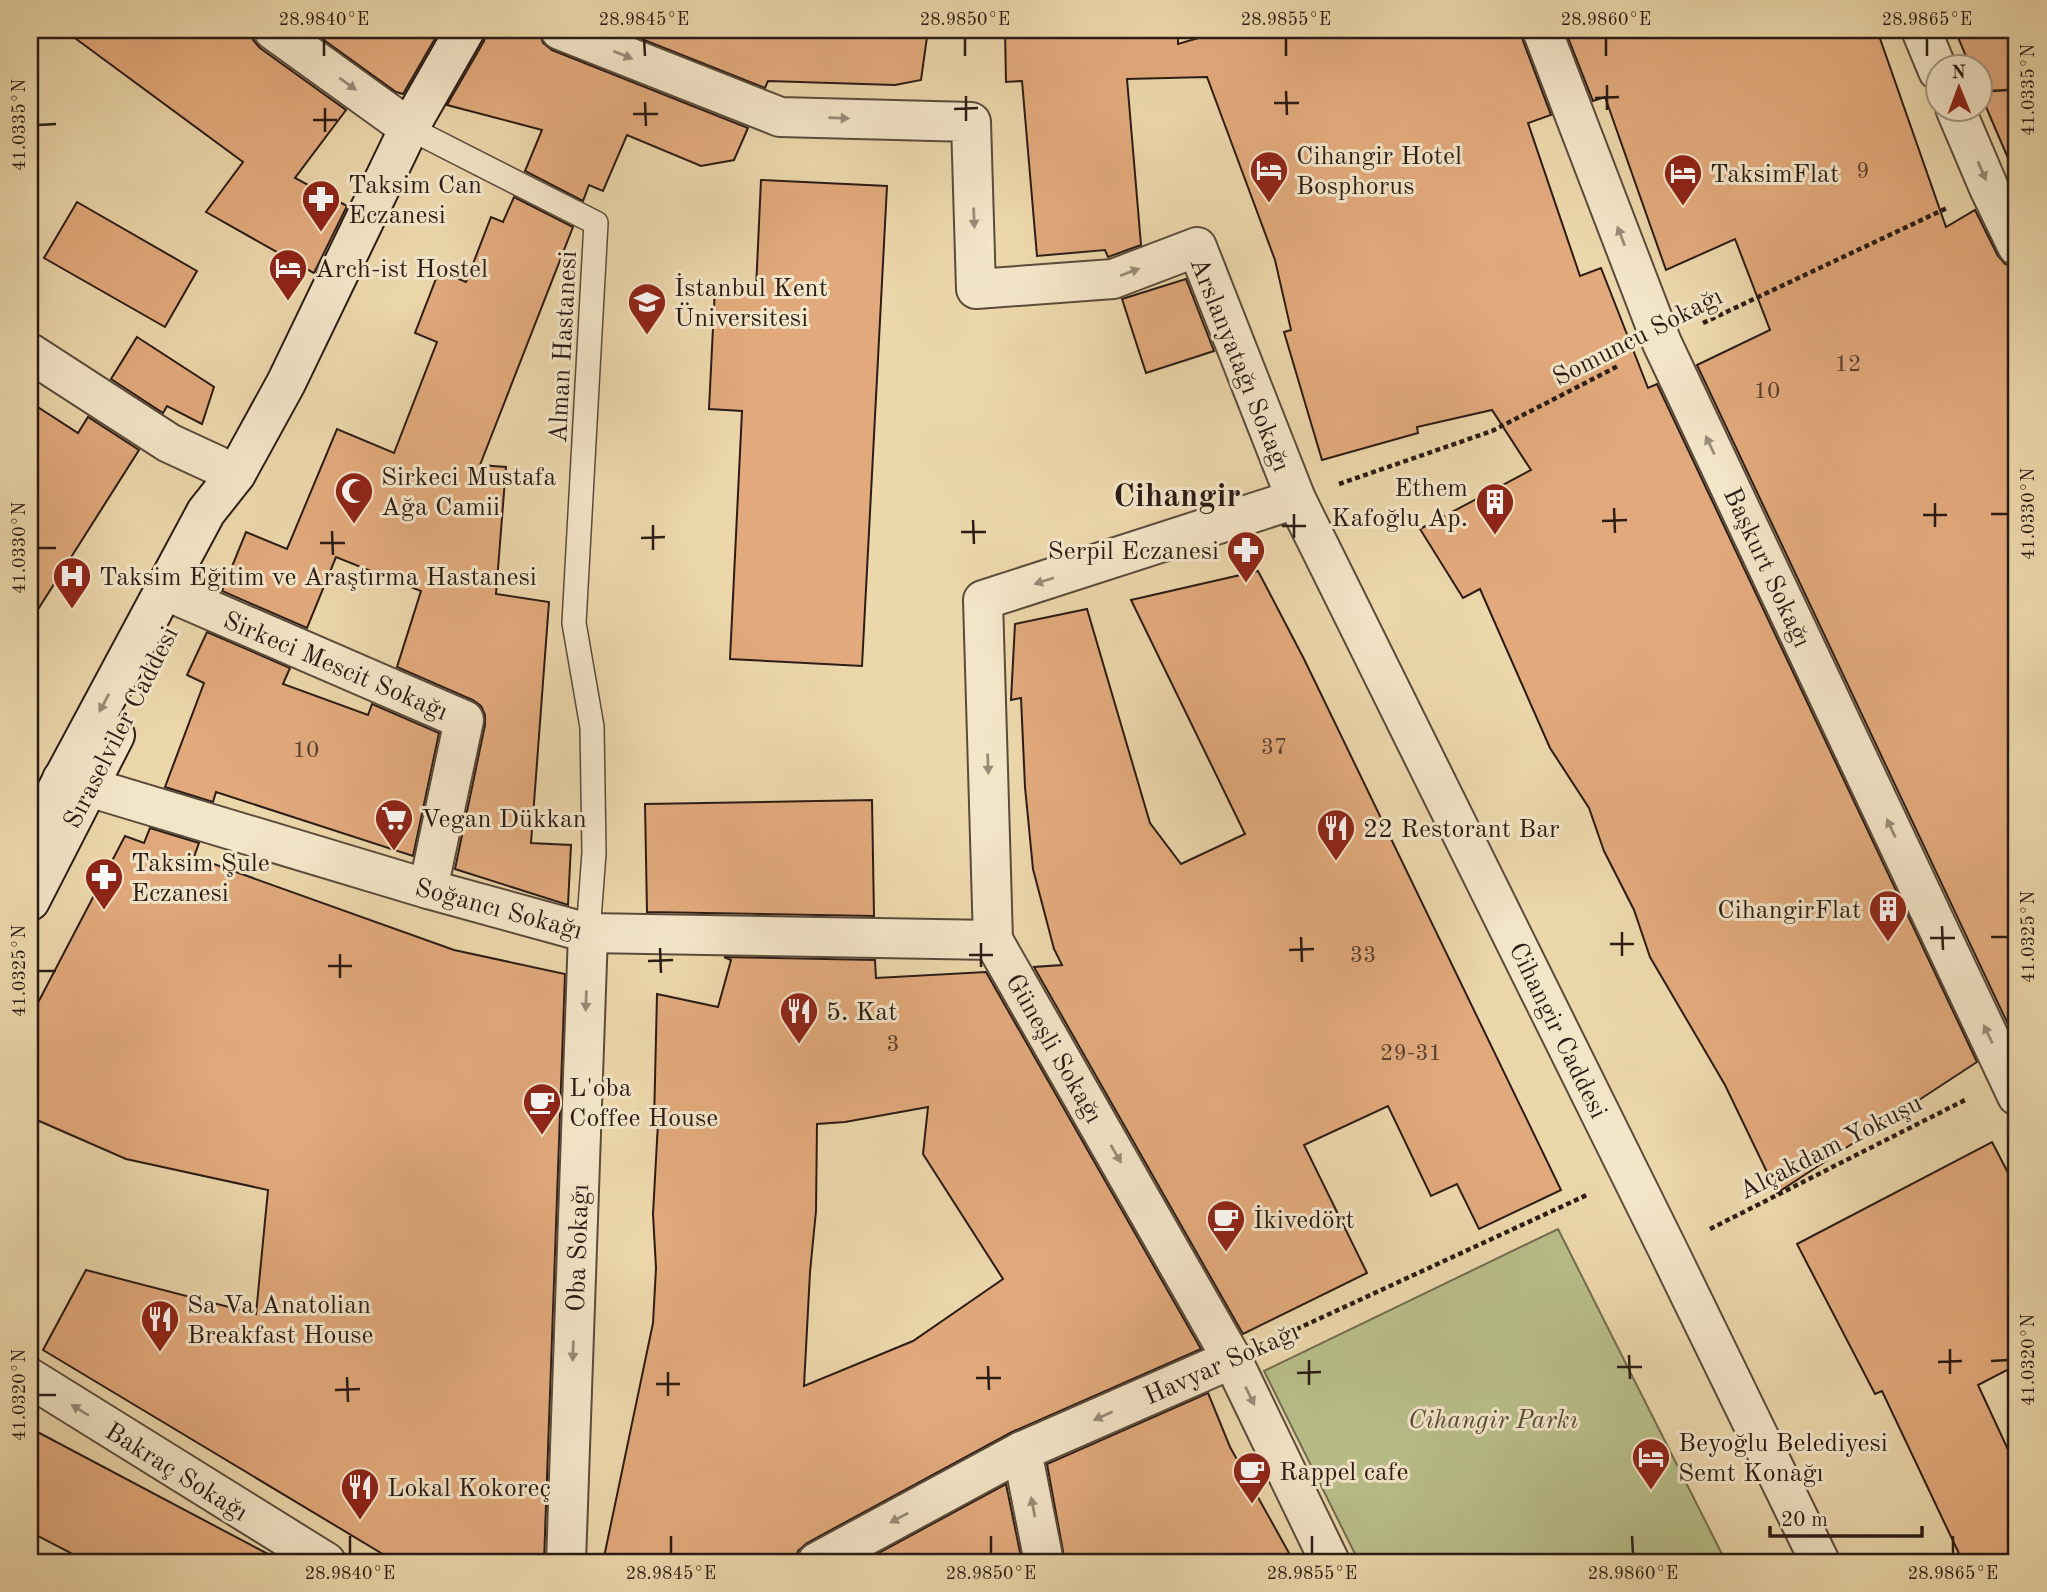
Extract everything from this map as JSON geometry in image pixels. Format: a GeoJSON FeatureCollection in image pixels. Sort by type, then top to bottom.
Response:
{"type":"FeatureCollection","features":[{"type":"Feature","properties":{"kind":"street"},"geometry":{"type":"LineString","coordinates":[[273,30],[409,128]]}},
{"type":"Feature","properties":{"kind":"street","name":"Sıraselviler Caddesi"},"geometry":{"type":"LineString","coordinates":[[30,901],[76,783],[175,595],[206,512],[236,474],[286,383],[409,128],[465,30]]}},
{"type":"Feature","properties":{"kind":"street","name":"Arslanyatağı Sokağı"},"geometry":{"type":"LineString","coordinates":[[560,30],[780,117],[971,122],[976,289],[1113,279],[1197,247],[1296,499]]}},
{"type":"Feature","properties":{"kind":"street","name":"Başkurt Sokağı"},"geometry":{"type":"LineString","coordinates":[[1542,30],[1662,343],[2013,1087]]}},
{"type":"Feature","properties":{"kind":"street"},"geometry":{"type":"LineString","coordinates":[[1921,30],[1930,52]]}},
{"type":"Feature","properties":{"kind":"street"},"geometry":{"type":"LineString","coordinates":[[1961,122],[2017,246]]}},
{"type":"Feature","properties":{"kind":"street"},"geometry":{"type":"LineString","coordinates":[[30,353],[169,443],[236,474]]}},
{"type":"Feature","properties":{"kind":"street","name":"Güneşli Sokağı"},"geometry":{"type":"LineString","coordinates":[[1296,499],[983,600],[993,940],[1232,1359],[1331,1562]]}},
{"type":"Feature","properties":{"kind":"street","name":"Cihangir Caddesi"},"geometry":{"type":"LineString","coordinates":[[1296,499],[1820,1562]]}},
{"type":"Feature","properties":{"kind":"street","name":"Sirkeci Mescit Sokağı"},"geometry":{"type":"LineString","coordinates":[[175,595],[464,720],[428,889]]}},
{"type":"Feature","properties":{"kind":"street","name":"Sıraselviler Caddesi"},"geometry":{"type":"LineString","coordinates":[[30,840],[76,783]]}},
{"type":"Feature","properties":{"kind":"street","name":"Soğancı Sokağı"},"geometry":{"type":"LineString","coordinates":[[76,783],[428,889],[588,933],[993,940]]}},
{"type":"Feature","properties":{"kind":"street","name":"Oba Sokağı"},"geometry":{"type":"LineString","coordinates":[[566,1562],[588,933]]}},
{"type":"Feature","properties":{"kind":"street","name":"Havyar Sokağı"},"geometry":{"type":"LineString","coordinates":[[817,1562],[1022,1451],[1232,1359]]}},
{"type":"Feature","properties":{"kind":"street","name":"Bakraç Sokağı"},"geometry":{"type":"LineString","coordinates":[[30,1378],[274,1550],[326,1562]]}},
{"type":"Feature","properties":{"kind":"street"},"geometry":{"type":"LineString","coordinates":[[1022,1451],[1044,1562]]}},
{"type":"Feature","properties":{"kind":"lane","name":"Alman Hastanesi"},"geometry":{"type":"LineString","coordinates":[[409,128],[596,223],[575,623],[592,727],[594,853],[588,933]]}},
{"type":"Feature","properties":{"kind":"path","name":"Somuncu Sokağı"},"geometry":{"type":"LineString","coordinates":[[1296,499],[1492,431],[1662,343],[1989,188]]}},
{"type":"Feature","properties":{"kind":"path","name":"Alçakdam Yokuşu"},"geometry":{"type":"LineString","coordinates":[[1668,1250],[2013,1087]]}},
{"type":"Feature","properties":{"kind":"path","name":"Havyar Sokağı"},"geometry":{"type":"LineString","coordinates":[[1232,1359],[1631,1175]]}},
{"type":"Feature","properties":{"kind":"green space","name":"Cihangir Parkı"},"geometry":{"type":"Polygon","coordinates":[[[1558,1229],[1726,1562],[1359,1562],[1264,1371],[1558,1229]]]}},
{"type":"Feature","properties":{"kind":"building"},"geometry":{"type":"Polygon","coordinates":[[[64,30],[251,30],[253,40],[260,48],[346,110],[295,178],[347,206],[314,273],[206,212],[243,162],[64,30]]]}},
{"type":"Feature","properties":{"kind":"building"},"geometry":{"type":"Polygon","coordinates":[[[310,30],[440,30],[403,94],[396,92],[310,30]]]}},
{"type":"Feature","properties":{"kind":"building"},"geometry":{"type":"Polygon","coordinates":[[[487,30],[539,30],[543,43],[552,50],[748,128],[734,160],[701,166],[627,135],[603,191],[589,185],[583,201],[525,171],[542,130],[447,105],[484,41],[487,30]]]}},
{"type":"Feature","properties":{"kind":"building"},"geometry":{"type":"Polygon","coordinates":[[[619,30],[928,30],[921,80],[895,85],[768,81],[765,88],[619,30]]]}},
{"type":"Feature","properties":{"kind":"building"},"geometry":{"type":"Polygon","coordinates":[[[1005,30],[1178,30],[1178,44],[1226,30],[1521,30],[1551,115],[1528,123],[1580,276],[1601,268],[1648,388],[1657,384],[1977,1062],[1777,1193],[1725,1085],[1650,957],[1634,910],[1604,851],[1589,808],[1550,748],[1480,589],[1463,598],[1420,529],[1531,470],[1492,410],[1417,427],[1418,433],[1322,460],[1284,332],[1291,330],[1275,260],[1207,77],[1127,79],[1141,245],[1108,257],[1105,250],[1037,256],[1022,81],[1006,82],[1005,30]]]}},
{"type":"Feature","properties":{"kind":"building"},"geometry":{"type":"Polygon","coordinates":[[[1565,30],[1877,30],[1946,227],[1975,210],[1998,256],[2005,264],[2017,268],[2017,1035],[2014,1037],[1697,365],[1770,330],[1735,239],[1666,270],[1605,97],[1593,101],[1565,30]]]}},
{"type":"Feature","properties":{"kind":"building"},"geometry":{"type":"Polygon","coordinates":[[[1955,30],[2017,30],[2017,179],[1992,122],[1994,52],[1964,52],[1955,30]]]}},
{"type":"Feature","properties":{"kind":"building"},"geometry":{"type":"Polygon","coordinates":[[[761,180],[887,186],[862,666],[730,659],[742,411],[709,409],[715,287],[756,289],[761,180]]]}},
{"type":"Feature","properties":{"kind":"building"},"geometry":{"type":"Polygon","coordinates":[[[514,197],[573,227],[480,465],[506,467],[496,594],[549,602],[531,843],[571,845],[568,905],[455,869],[485,715],[481,706],[473,700],[397,667],[421,591],[336,557],[307,628],[222,591],[246,532],[287,549],[337,429],[394,453],[437,342],[415,333],[439,271],[466,282],[491,217],[503,222],[514,197]]]}},
{"type":"Feature","properties":{"kind":"building"},"geometry":{"type":"Polygon","coordinates":[[[77,202],[197,271],[165,327],[44,258],[77,202]]]}},
{"type":"Feature","properties":{"kind":"building"},"geometry":{"type":"Polygon","coordinates":[[[1186,279],[1214,351],[1146,373],[1122,299],[1186,279]]]}},
{"type":"Feature","properties":{"kind":"building"},"geometry":{"type":"Polygon","coordinates":[[[137,337],[214,387],[202,424],[167,406],[163,413],[111,379],[137,337]]]}},
{"type":"Feature","properties":{"kind":"building"},"geometry":{"type":"Polygon","coordinates":[[[30,402],[78,433],[88,417],[139,450],[30,622],[30,402]]]}},
{"type":"Feature","properties":{"kind":"building"},"geometry":{"type":"Polygon","coordinates":[[[1258,571],[1304,659],[1561,1190],[1479,1229],[1457,1184],[1431,1196],[1388,1106],[1304,1145],[1367,1273],[1243,1334],[1034,967],[1062,965],[1054,949],[1033,869],[1025,787],[1021,698],[1011,700],[1015,624],[1087,609],[1150,823],[1181,864],[1245,834],[1131,600],[1258,571]]]}},
{"type":"Feature","properties":{"kind":"building"},"geometry":{"type":"Polygon","coordinates":[[[207,632],[290,668],[283,684],[368,715],[372,704],[439,733],[413,856],[216,792],[213,802],[165,787],[204,683],[187,675],[207,632]]]}},
{"type":"Feature","properties":{"kind":"building"},"geometry":{"type":"Polygon","coordinates":[[[872,800],[874,916],[647,912],[645,804],[872,800]]]}},
{"type":"Feature","properties":{"kind":"building"},"geometry":{"type":"Polygon","coordinates":[[[150,828],[199,843],[194,857],[454,950],[565,974],[544,1562],[396,1562],[43,1350],[86,1270],[256,1314],[268,1190],[126,1159],[30,1117],[30,1018],[125,836],[144,843],[150,828]]]}},
{"type":"Feature","properties":{"kind":"building"},"geometry":{"type":"Polygon","coordinates":[[[724,957],[875,960],[876,978],[986,972],[1201,1349],[1012,1432],[807,1543],[798,1551],[795,1562],[603,1562],[653,1323],[656,1268],[653,1214],[658,1123],[654,1123],[657,994],[718,1007],[731,960],[724,957]],[[928,1107],[845,1122],[817,1124],[816,1211],[804,1386],[913,1341],[1003,1279],[923,1154],[928,1107]]]}},
{"type":"Feature","properties":{"kind":"building"},"geometry":{"type":"Polygon","coordinates":[[[1992,1142],[2017,1190],[2017,1365],[1978,1385],[2017,1469],[2017,1562],[1963,1562],[1882,1391],[1875,1394],[1797,1244],[1992,1142]]]}},
{"type":"Feature","properties":{"kind":"building"},"geometry":{"type":"Polygon","coordinates":[[[1208,1393],[1230,1447],[1294,1562],[1065,1562],[1047,1464],[1208,1393]]]}},
{"type":"Feature","properties":{"kind":"building"},"geometry":{"type":"Polygon","coordinates":[[[30,1428],[283,1562],[88,1562],[30,1532],[30,1428]]]}},
{"type":"Feature","properties":{"kind":"building"},"geometry":{"type":"Polygon","coordinates":[[[1006,1484],[1022,1562],[862,1562],[1006,1484]]]}},
{"type":"Feature","properties":{"kind":"place","name":"Cihangir Hotel Bosphorus"},"geometry":{"type":"Point","coordinates":[1269,204]}},
{"type":"Feature","properties":{"kind":"place","name":"TaksimFlat"},"geometry":{"type":"Point","coordinates":[1683,207]}},
{"type":"Feature","properties":{"kind":"place","name":"Taksim Can Eczanesi"},"geometry":{"type":"Point","coordinates":[321,233]}},
{"type":"Feature","properties":{"kind":"place","name":"Arch-ist Hostel"},"geometry":{"type":"Point","coordinates":[288,302]}},
{"type":"Feature","properties":{"kind":"place","name":"İstanbul Kent Üniversitesi"},"geometry":{"type":"Point","coordinates":[647,336]}},
{"type":"Feature","properties":{"kind":"place","name":"Sirkeci Mustafa Ağa Camii"},"geometry":{"type":"Point","coordinates":[354,525]}},
{"type":"Feature","properties":{"kind":"place","name":"Ethem Kafoğlu Ap."},"geometry":{"type":"Point","coordinates":[1495,536]}},
{"type":"Feature","properties":{"kind":"place","name":"Serpil Eczanesi"},"geometry":{"type":"Point","coordinates":[1246,584]}},
{"type":"Feature","properties":{"kind":"place","name":"Taksim Eğitim ve Araştırma Hastanesi"},"geometry":{"type":"Point","coordinates":[72,610]}},
{"type":"Feature","properties":{"kind":"place","name":"Vegan Dükkan"},"geometry":{"type":"Point","coordinates":[394,852]}},
{"type":"Feature","properties":{"kind":"place","name":"22 Restorant Bar"},"geometry":{"type":"Point","coordinates":[1336,862]}},
{"type":"Feature","properties":{"kind":"place","name":"Taksim Şule Eczanesi"},"geometry":{"type":"Point","coordinates":[104,911]}},
{"type":"Feature","properties":{"kind":"place","name":"CihangirFlat"},"geometry":{"type":"Point","coordinates":[1888,943]}},
{"type":"Feature","properties":{"kind":"place","name":"5. Kat"},"geometry":{"type":"Point","coordinates":[799,1045]}},
{"type":"Feature","properties":{"kind":"place","name":"L'oba Coffee House"},"geometry":{"type":"Point","coordinates":[542,1136]}},
{"type":"Feature","properties":{"kind":"place","name":"İkivedört"},"geometry":{"type":"Point","coordinates":[1226,1253]}},
{"type":"Feature","properties":{"kind":"place","name":"Sa Va Anatolian Breakfast House"},"geometry":{"type":"Point","coordinates":[160,1353]}},
{"type":"Feature","properties":{"kind":"place","name":"Beyoğlu Belediyesi Semt Konağı"},"geometry":{"type":"Point","coordinates":[1651,1491]}},
{"type":"Feature","properties":{"kind":"place","name":"Rappel cafe"},"geometry":{"type":"Point","coordinates":[1252,1505]}},
{"type":"Feature","properties":{"kind":"place","name":"Lokal Kokoreç"},"geometry":{"type":"Point","coordinates":[360,1521]}},
{"type":"Feature","properties":{"kind":"district","name":"Cihangir"},"geometry":{"type":"Point","coordinates":[1177,494]}}]}
